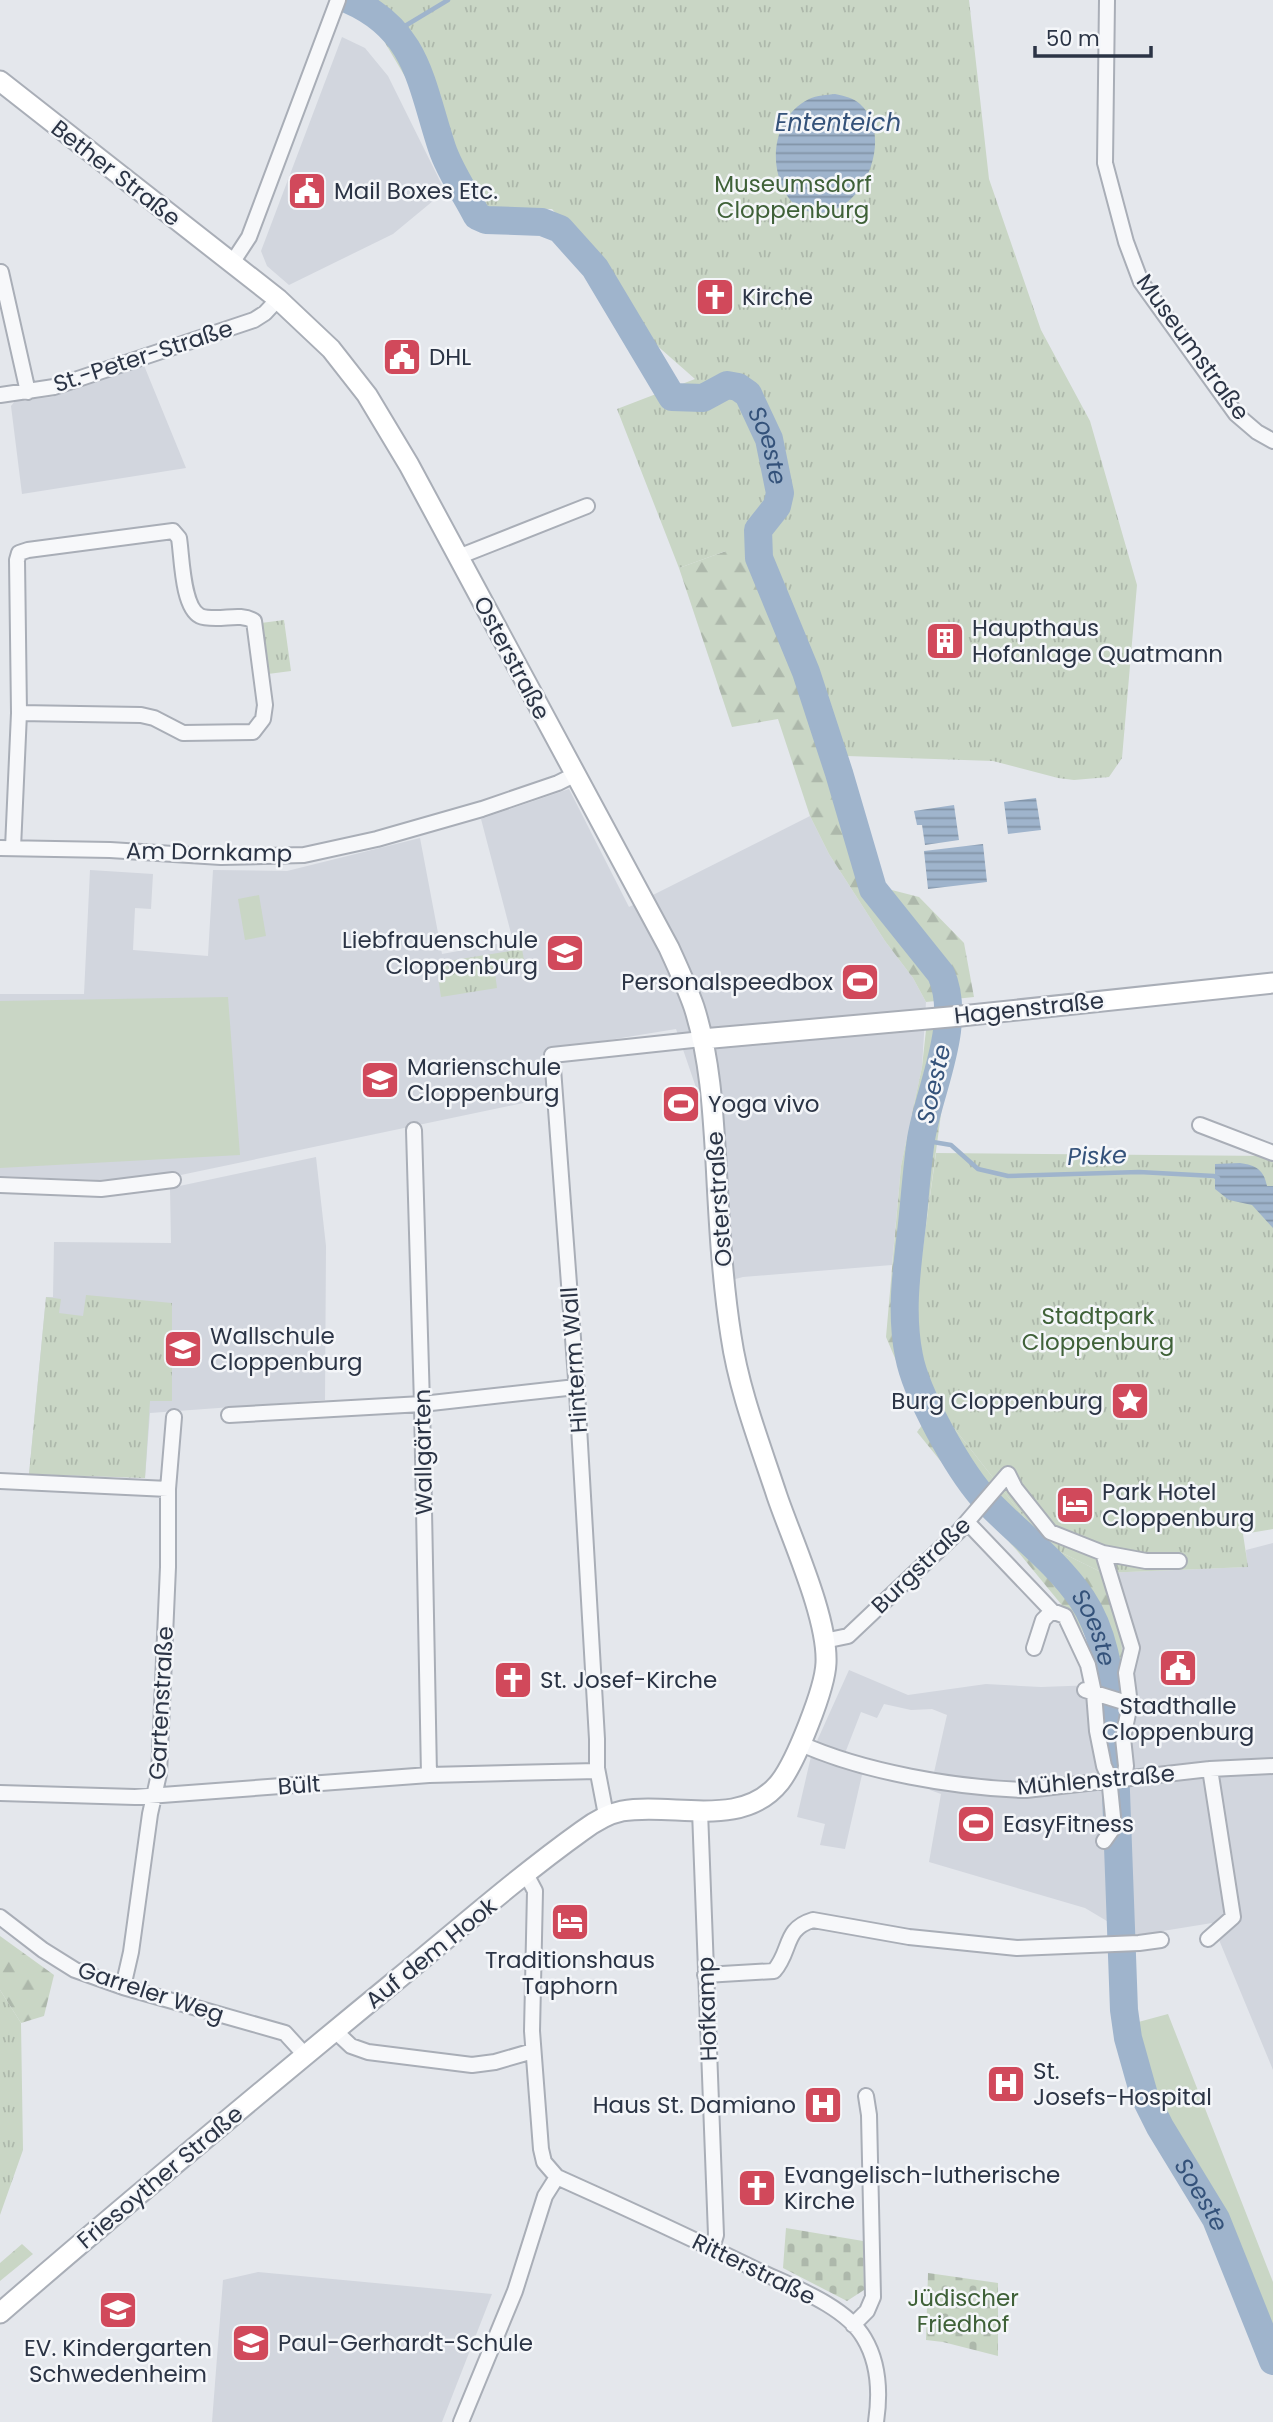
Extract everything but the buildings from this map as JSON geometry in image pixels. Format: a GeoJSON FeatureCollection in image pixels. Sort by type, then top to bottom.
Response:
{"type":"FeatureCollection","features":[{"type":"Feature","properties":{"kind":"street","name":"Museumstraße"},"geometry":{"type":"LineString","coordinates":[[1107,0],[1105,163],[1125,242],[1141,282],[1236,414],[1273,441]]}},
{"type":"Feature","properties":{"kind":"street"},"geometry":{"type":"LineString","coordinates":[[232,263],[249,237],[337,2]]}},
{"type":"Feature","properties":{"kind":"street","name":"Bether Straße"},"geometry":{"type":"LineString","coordinates":[[0,81],[232,263]]}},
{"type":"Feature","properties":{"kind":"street","name":"Osterstraße"},"geometry":{"type":"LineString","coordinates":[[232,263],[278,299],[331,349],[367,395],[409,465],[669,948],[693,1004],[702,1039],[713,1118],[731,1337],[744,1393],[820,1620],[827,1661],[825,1675],[799,1744],[782,1779],[773,1790],[759,1800],[741,1807],[700,1811]]}},
{"type":"Feature","properties":{"kind":"street"},"geometry":{"type":"LineString","coordinates":[[1,272],[28,392]]}},
{"type":"Feature","properties":{"kind":"street","name":"St.-Peter-Straße"},"geometry":{"type":"LineString","coordinates":[[0,395],[54,387],[254,320],[278,299]]}},
{"type":"Feature","properties":{"kind":"street"},"geometry":{"type":"LineString","coordinates":[[458,557],[587,506]]}},
{"type":"Feature","properties":{"kind":"street"},"geometry":{"type":"LineString","coordinates":[[7,848],[19,713],[19,553],[173,531],[179,538],[186,593],[191,608],[200,616],[246,616],[254,621],[265,705],[263,719],[253,732],[183,733],[155,718],[141,715],[19,713]]}},
{"type":"Feature","properties":{"kind":"street","name":"Am Dornkamp"},"geometry":{"type":"LineString","coordinates":[[7,848],[110,850],[222,857],[304,855],[377,839],[482,809],[574,775]]}},
{"type":"Feature","properties":{"kind":"street","name":"Hagenstraße"},"geometry":{"type":"LineString","coordinates":[[702,1039],[961,1016],[1273,983]]}},
{"type":"Feature","properties":{"kind":"street","name":"Hinterm Wall"},"geometry":{"type":"LineString","coordinates":[[606,1815],[597,1771],[576,1387],[552,1055],[702,1039]]}},
{"type":"Feature","properties":{"kind":"street"},"geometry":{"type":"LineString","coordinates":[[1200,1125],[1273,1153]]}},
{"type":"Feature","properties":{"kind":"street","name":"Wallgärten"},"geometry":{"type":"LineString","coordinates":[[414,1130],[429,1775]]}},
{"type":"Feature","properties":{"kind":"street"},"geometry":{"type":"LineString","coordinates":[[0,1185],[101,1189],[173,1180]]}},
{"type":"Feature","properties":{"kind":"street"},"geometry":{"type":"LineString","coordinates":[[229,1415],[422,1404],[576,1387]]}},
{"type":"Feature","properties":{"kind":"street","name":"Gartenstraße"},"geometry":{"type":"LineString","coordinates":[[123,1987],[159,1773],[169,1567],[168,1489],[174,1417]]}},
{"type":"Feature","properties":{"kind":"street","name":"Burgstraße"},"geometry":{"type":"LineString","coordinates":[[824,1641],[848,1636],[971,1518],[1008,1474],[1015,1488],[1050,1532],[1103,1553]]}},
{"type":"Feature","properties":{"kind":"street"},"geometry":{"type":"LineString","coordinates":[[0,1481],[168,1489]]}},
{"type":"Feature","properties":{"kind":"street"},"geometry":{"type":"LineString","coordinates":[[971,1518],[1052,1611],[1065,1616],[1088,1665],[1104,1766],[1117,1780]]}},
{"type":"Feature","properties":{"kind":"street"},"geometry":{"type":"LineString","coordinates":[[1104,1841],[1114,1827],[1117,1780],[1126,1766],[1123,1738],[1128,1702],[1126,1672],[1132,1648],[1103,1553],[1146,1561],[1179,1561]]}},
{"type":"Feature","properties":{"kind":"street"},"geometry":{"type":"LineString","coordinates":[[1034,1648],[1043,1620],[1052,1611]]}},
{"type":"Feature","properties":{"kind":"street"},"geometry":{"type":"LineString","coordinates":[[1094,1692],[1128,1702]]}},
{"type":"Feature","properties":{"kind":"street","name":"Mühlenstraße"},"geometry":{"type":"LineString","coordinates":[[799,1744],[868,1767],[1004,1789],[1026,1790],[1210,1769],[1273,1766]]}},
{"type":"Feature","properties":{"kind":"street"},"geometry":{"type":"LineString","coordinates":[[1208,1940],[1233,1917],[1210,1769]]}},
{"type":"Feature","properties":{"kind":"street","name":"Bült"},"geometry":{"type":"LineString","coordinates":[[0,1793],[155,1796],[429,1775],[597,1771]]}},
{"type":"Feature","properties":{"kind":"street"},"geometry":{"type":"LineString","coordinates":[[606,1815],[637,1809],[700,1811]]}},
{"type":"Feature","properties":{"kind":"street","name":"Hofkamp"},"geometry":{"type":"LineString","coordinates":[[700,1811],[716,2235],[712,2248]]}},
{"type":"Feature","properties":{"kind":"street","name":"Auf dem Hook"},"geometry":{"type":"LineString","coordinates":[[328,2037],[526,1874],[606,1815]]}},
{"type":"Feature","properties":{"kind":"street","name":"Auf dem Hook"},"geometry":{"type":"LineString","coordinates":[[526,1874],[535,1891],[533,2051],[541,2149],[544,2162],[557,2176]]}},
{"type":"Feature","properties":{"kind":"street","name":"Garreler Weg"},"geometry":{"type":"LineString","coordinates":[[0,1917],[43,1950],[75,1970],[123,1987],[285,2034],[306,2055]]}},
{"type":"Feature","properties":{"kind":"street"},"geometry":{"type":"LineString","coordinates":[[705,1975],[774,1971],[782,1961],[793,1931],[800,1924],[813,1920],[909,1937],[1017,1948],[1161,1940]]}},
{"type":"Feature","properties":{"kind":"street"},"geometry":{"type":"LineString","coordinates":[[328,2037],[368,2052],[447,2062],[483,2063],[533,2051]]}},
{"type":"Feature","properties":{"kind":"street","name":"Friesoyther Straße"},"geometry":{"type":"LineString","coordinates":[[0,2313],[328,2037]]}},
{"type":"Feature","properties":{"kind":"street"},"geometry":{"type":"LineString","coordinates":[[853,2325],[867,2311],[873,2297],[869,2115],[866,2096]]}},
{"type":"Feature","properties":{"kind":"street"},"geometry":{"type":"LineString","coordinates":[[461,2422],[514,2291],[545,2196],[557,2176]]}},
{"type":"Feature","properties":{"kind":"street","name":"Ritterstraße"},"geometry":{"type":"LineString","coordinates":[[557,2176],[824,2303],[853,2325],[864,2338],[874,2364],[879,2402],[876,2422]]}},
{"type":"Feature","properties":{"kind":"shaded area"},"geometry":{"type":"Polygon","coordinates":[[[342,37],[365,48],[388,76],[445,191],[393,234],[289,285],[267,266],[261,251],[342,37]]]}},
{"type":"Feature","properties":{"kind":"shaded area"},"geometry":{"type":"Polygon","coordinates":[[[143,363],[186,468],[22,494],[11,406],[15,401],[52,397],[143,363]]]}},
{"type":"Feature","properties":{"kind":"shaded area"},"geometry":{"type":"Polygon","coordinates":[[[569,789],[629,907],[810,816],[829,854],[885,941],[913,978],[926,1002],[922,1067],[901,1166],[892,1265],[743,1277],[713,1285],[703,1108],[676,1029],[554,1049],[552,1097],[176,1176],[98,1180],[0,1176],[0,994],[84,994],[90,870],[153,874],[151,909],[135,908],[133,950],[208,956],[213,870],[287,871],[420,838],[442,954],[513,941],[481,819],[569,789]]]}},
{"type":"Feature","properties":{"kind":"shaded area","name":"Wallschule Cloppenburg"},"geometry":{"type":"Polygon","coordinates":[[[316,1157],[326,1246],[325,1400],[150,1413],[145,1478],[29,1474],[46,1297],[53,1297],[54,1242],[171,1243],[170,1188],[316,1157]]]}},
{"type":"Feature","properties":{"kind":"shaded area"},"geometry":{"type":"Polygon","coordinates":[[[1273,1543],[1273,2070],[1212,1923],[1132,1936],[1085,1908],[929,1862],[941,1794],[930,1790],[947,1715],[932,1709],[911,1710],[884,1704],[877,1718],[861,1712],[842,1761],[864,1766],[845,1849],[820,1845],[825,1824],[797,1817],[812,1752],[849,1670],[908,1695],[986,1684],[1041,1687],[1124,1684],[1103,1573],[1247,1567],[1246,1550],[1273,1543]]]}},
{"type":"Feature","properties":{"kind":"shaded area"},"geometry":{"type":"Polygon","coordinates":[[[258,2272],[492,2294],[442,2422],[212,2422],[223,2280],[258,2272]]]}},
{"type":"Feature","properties":{"kind":"green space","name":"Museumsdorf Cloppenburg"},"geometry":{"type":"Polygon","coordinates":[[[364,0],[969,0],[989,179],[1041,330],[1090,421],[1137,585],[1122,758],[1109,777],[1074,780],[1058,778],[993,761],[847,756],[765,537],[679,568],[617,409],[695,379],[645,335],[608,272],[552,209],[483,208],[362,4],[364,0]]]}},
{"type":"Feature","properties":{"kind":"green space"},"geometry":{"type":"Polygon","coordinates":[[[714,513],[765,537],[847,756],[884,888],[919,897],[964,943],[974,997],[926,1002],[913,978],[885,941],[829,854],[810,816],[778,719],[732,727],[679,568],[726,551],[714,513]]]}},
{"type":"Feature","properties":{"kind":"green space"},"geometry":{"type":"Polygon","coordinates":[[[284,620],[291,671],[268,674],[261,623],[284,620]]]}},
{"type":"Feature","properties":{"kind":"green space"},"geometry":{"type":"Polygon","coordinates":[[[259,895],[266,936],[245,940],[238,899],[259,895]]]}},
{"type":"Feature","properties":{"kind":"green space"},"geometry":{"type":"Polygon","coordinates":[[[522,949],[524,960],[494,965],[497,988],[441,997],[436,963],[522,949]]]}},
{"type":"Feature","properties":{"kind":"green space"},"geometry":{"type":"Polygon","coordinates":[[[228,997],[240,1155],[0,1168],[0,1001],[228,997]]]}},
{"type":"Feature","properties":{"kind":"green space"},"geometry":{"type":"Polygon","coordinates":[[[953,1026],[912,1339],[921,1386],[1046,1545],[1103,1573],[1120,1628],[1125,1684],[1104,1685],[1094,1649],[1079,1626],[917,1432],[923,1424],[886,1337],[901,1166],[922,1067],[926,1030],[953,1026]]]}},
{"type":"Feature","properties":{"kind":"green space","name":"Stadtpark Cloppenburg"},"geometry":{"type":"Polygon","coordinates":[[[936,1153],[1273,1156],[1273,1529],[1243,1534],[1248,1567],[1103,1573],[1046,1545],[921,1386],[912,1339],[936,1153]]]}},
{"type":"Feature","properties":{"kind":"green space"},"geometry":{"type":"Polygon","coordinates":[[[86,1295],[172,1303],[172,1401],[150,1401],[145,1478],[29,1474],[46,1297],[61,1299],[59,1313],[83,1316],[86,1295]]]}},
{"type":"Feature","properties":{"kind":"green space"},"geometry":{"type":"Polygon","coordinates":[[[0,1936],[54,1975],[44,2016],[21,2023],[0,1990],[0,1936]]]}},
{"type":"Feature","properties":{"kind":"green space"},"geometry":{"type":"Polygon","coordinates":[[[0,1990],[21,2023],[23,2150],[0,2215],[0,1990]]]}},
{"type":"Feature","properties":{"kind":"green space"},"geometry":{"type":"Polygon","coordinates":[[[1168,2014],[1273,2282],[1273,2348],[1213,2200],[1155,2105],[1139,2063],[1131,2024],[1168,2014]]]}},
{"type":"Feature","properties":{"kind":"green space"},"geometry":{"type":"Polygon","coordinates":[[[786,2228],[863,2241],[864,2290],[847,2301],[783,2268],[786,2228]]]}},
{"type":"Feature","properties":{"kind":"green space"},"geometry":{"type":"Polygon","coordinates":[[[22,2244],[33,2254],[0,2281],[0,2263],[22,2244]]]}},
{"type":"Feature","properties":{"kind":"green space","name":"Jüdischer Friedhof"},"geometry":{"type":"Polygon","coordinates":[[[928,2273],[998,2283],[998,2356],[926,2340],[928,2273]]]}},
{"type":"Feature","properties":{"kind":"water","name":"Ententeich"},"geometry":{"type":"Polygon","coordinates":[[[835,94],[858,102],[871,119],[875,138],[873,158],[866,178],[855,195],[840,207],[823,213],[804,210],[791,200],[780,180],[776,154],[778,141],[788,117],[797,107],[812,98],[835,94]]]}},
{"type":"Feature","properties":{"kind":"water"},"geometry":{"type":"Polygon","coordinates":[[[1036,798],[1041,830],[1008,834],[1004,802],[1036,798]]]}},
{"type":"Feature","properties":{"kind":"water"},"geometry":{"type":"Polygon","coordinates":[[[954,805],[959,840],[925,845],[922,825],[917,825],[914,811],[954,805]]]}},
{"type":"Feature","properties":{"kind":"water"},"geometry":{"type":"Polygon","coordinates":[[[983,844],[987,882],[928,889],[924,851],[983,844]]]}},
{"type":"Feature","properties":{"kind":"water"},"geometry":{"type":"Polygon","coordinates":[[[1240,1163],[1258,1169],[1267,1186],[1273,1186],[1273,1228],[1252,1205],[1229,1200],[1215,1189],[1215,1164],[1240,1163]]]}},
{"type":"Feature","properties":{"kind":"waterway","name":"Soeste"},"geometry":{"type":"LineString","coordinates":[[349,0],[372,12],[390,27],[403,43],[422,81],[445,157],[477,216],[486,220],[542,222],[560,229],[595,268],[672,397],[703,398],[727,385],[738,387],[748,394],[769,439],[780,493],[777,506],[758,530],[759,558],[806,672],[873,889],[941,974],[947,993],[946,1035],[921,1139],[906,1274],[906,1340],[913,1372],[939,1429],[972,1483],[994,1509],[1059,1571],[1082,1599],[1096,1625],[1107,1666],[1113,1710],[1124,2010],[1128,2038],[1144,2095],[1160,2127],[1216,2219],[1273,2361]]}},
{"type":"Feature","properties":{"kind":"waterway"},"geometry":{"type":"LineString","coordinates":[[395,32],[448,0]]}},
{"type":"Feature","properties":{"kind":"waterway","name":"Piske"},"geometry":{"type":"LineString","coordinates":[[921,1140],[951,1145],[978,1169],[1008,1176],[1139,1172],[1218,1178]]}},
{"type":"Feature","properties":{"kind":"place","name":"Mail Boxes Etc."},"geometry":{"type":"Point","coordinates":[307,191]}},
{"type":"Feature","properties":{"kind":"place","name":"Kirche"},"geometry":{"type":"Point","coordinates":[715,297]}},
{"type":"Feature","properties":{"kind":"place","name":"DHL"},"geometry":{"type":"Point","coordinates":[402,357]}},
{"type":"Feature","properties":{"kind":"place","name":"Haupthaus Hofanlage Quatmann"},"geometry":{"type":"Point","coordinates":[945,641]}},
{"type":"Feature","properties":{"kind":"place","name":"Liebfrauenschule Cloppenburg"},"geometry":{"type":"Point","coordinates":[565,953]}},
{"type":"Feature","properties":{"kind":"place","name":"Personalspeedbox"},"geometry":{"type":"Point","coordinates":[860,982]}},
{"type":"Feature","properties":{"kind":"place","name":"Marienschule Cloppenburg"},"geometry":{"type":"Point","coordinates":[380,1080]}},
{"type":"Feature","properties":{"kind":"place","name":"Yoga vivo"},"geometry":{"type":"Point","coordinates":[681,1104]}},
{"type":"Feature","properties":{"kind":"place","name":"Wallschule Cloppenburg"},"geometry":{"type":"Point","coordinates":[183,1349]}},
{"type":"Feature","properties":{"kind":"place","name":"Burg Cloppenburg"},"geometry":{"type":"Point","coordinates":[1130,1401]}},
{"type":"Feature","properties":{"kind":"place","name":"Park Hotel Cloppenburg"},"geometry":{"type":"Point","coordinates":[1075,1505]}},
{"type":"Feature","properties":{"kind":"place","name":"Stadthalle Cloppenburg"},"geometry":{"type":"Point","coordinates":[1178,1668]}},
{"type":"Feature","properties":{"kind":"place","name":"St. Josef-Kirche"},"geometry":{"type":"Point","coordinates":[513,1680]}},
{"type":"Feature","properties":{"kind":"place","name":"EasyFitness"},"geometry":{"type":"Point","coordinates":[976,1824]}},
{"type":"Feature","properties":{"kind":"place","name":"Traditionshaus Taphorn"},"geometry":{"type":"Point","coordinates":[570,1922]}},
{"type":"Feature","properties":{"kind":"place","name":"St. Josefs-Hospital"},"geometry":{"type":"Point","coordinates":[1006,2084]}},
{"type":"Feature","properties":{"kind":"place","name":"Haus St. Damiano"},"geometry":{"type":"Point","coordinates":[823,2105]}},
{"type":"Feature","properties":{"kind":"place","name":"Evangelisch-lutherische Kirche"},"geometry":{"type":"Point","coordinates":[757,2188]}},
{"type":"Feature","properties":{"kind":"place","name":"EV. Kindergarten Schwedenheim"},"geometry":{"type":"Point","coordinates":[118,2310]}},
{"type":"Feature","properties":{"kind":"place","name":"Paul-Gerhardt-Schule"},"geometry":{"type":"Point","coordinates":[251,2343]}}]}
